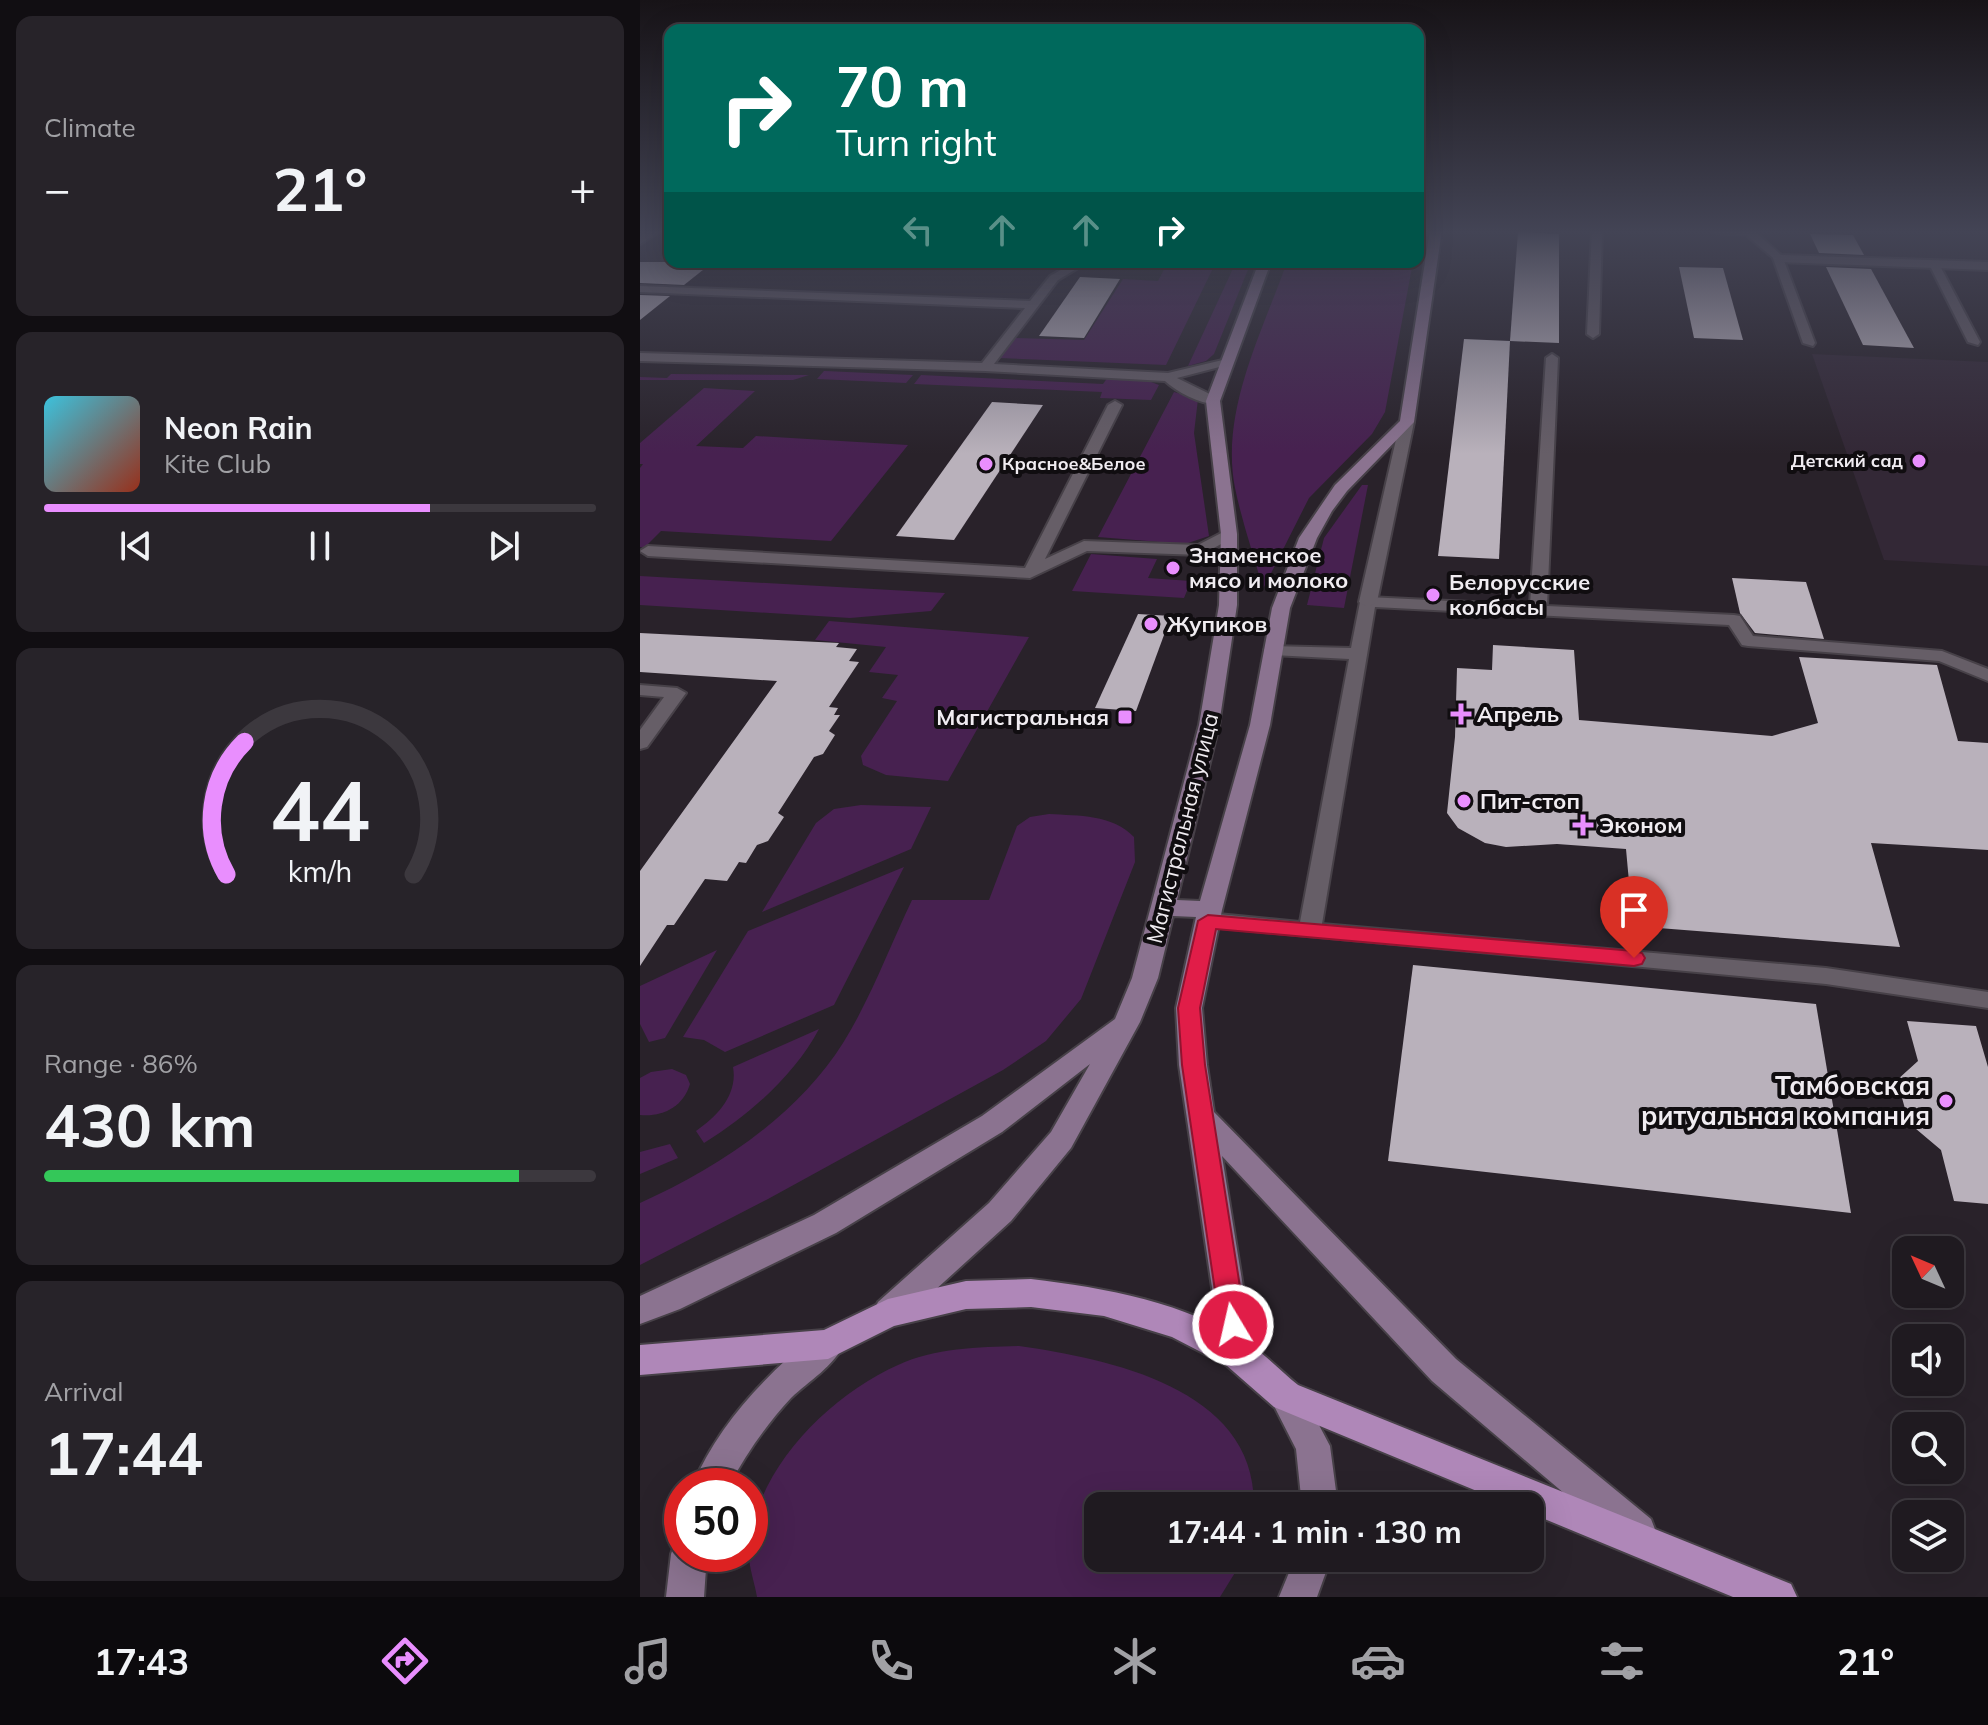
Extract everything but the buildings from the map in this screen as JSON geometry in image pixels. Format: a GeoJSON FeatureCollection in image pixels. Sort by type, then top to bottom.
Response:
{"type":"FeatureCollection","features":[{"type":"Feature","properties":{"kind":"main road","name":"Магистральная улица"},"geometry":{"type":"LineString","coordinates":[[888,1313],[1000,1212],[1061,1140],[1127,1022],[1145,978],[1209,725],[1228,605],[1229,534],[1213,401],[1249,305]]}},
{"type":"Feature","properties":{"kind":"main road"},"geometry":{"type":"LineString","coordinates":[[1238,1355],[1189,1008],[1209,916],[1260,725],[1281,608],[1308,538],[1324,510],[1341,488],[1407,422],[1425,305]]}},
{"type":"Feature","properties":{"kind":"main road"},"geometry":{"type":"LineString","coordinates":[[1165,907],[1209,916]]}},
{"type":"Feature","properties":{"kind":"main road"},"geometry":{"type":"LineString","coordinates":[[640,1310],[825,1224],[992,1124],[1127,1022]]}},
{"type":"Feature","properties":{"kind":"main road"},"geometry":{"type":"LineString","coordinates":[[1202,1117],[1444,1370],[1656,1547]]}},
{"type":"Feature","properties":{"kind":"main road"},"geometry":{"type":"LineString","coordinates":[[720,1468],[735,1439],[779,1388],[828,1344],[888,1313],[966,1295],[1031,1293],[1104,1302],[1165,1320],[1238,1355],[1286,1396],[1778,1597]]}},
{"type":"Feature","properties":{"kind":"main road"},"geometry":{"type":"LineString","coordinates":[[640,1360],[828,1344]]}},
{"type":"Feature","properties":{"kind":"main road"},"geometry":{"type":"LineString","coordinates":[[1286,1396],[1313,1446],[1318,1492]]}},
{"type":"Feature","properties":{"kind":"main road"},"geometry":{"type":"LineString","coordinates":[[685,1597],[687,1572]]}},
{"type":"Feature","properties":{"kind":"main road"},"geometry":{"type":"LineString","coordinates":[[1298,1597],[1308,1572]]}},
{"type":"Feature","properties":{"kind":"street"},"geometry":{"type":"LineString","coordinates":[[1368,602],[1407,422]]}},
{"type":"Feature","properties":{"kind":"lane"},"geometry":{"type":"LineString","coordinates":[[1022,305],[1034,305]]}},
{"type":"Feature","properties":{"kind":"lane"},"geometry":{"type":"LineString","coordinates":[[985,367],[1034,305]]}},
{"type":"Feature","properties":{"kind":"lane"},"geometry":{"type":"LineString","coordinates":[[1593,334],[1594,305]]}},
{"type":"Feature","properties":{"kind":"lane"},"geometry":{"type":"LineString","coordinates":[[1795,305],[1809,343]]}},
{"type":"Feature","properties":{"kind":"lane"},"geometry":{"type":"LineString","coordinates":[[1955,305],[1974,342]]}},
{"type":"Feature","properties":{"kind":"lane"},"geometry":{"type":"LineString","coordinates":[[640,357],[985,367],[1168,377],[1227,361]]}},
{"type":"Feature","properties":{"kind":"lane"},"geometry":{"type":"LineString","coordinates":[[1538,609],[1552,358]]}},
{"type":"Feature","properties":{"kind":"lane"},"geometry":{"type":"LineString","coordinates":[[1168,377],[1177,385],[1213,401]]}},
{"type":"Feature","properties":{"kind":"lane"},"geometry":{"type":"LineString","coordinates":[[1030,573],[1115,405]]}},
{"type":"Feature","properties":{"kind":"lane"},"geometry":{"type":"LineString","coordinates":[[648,551],[1030,573],[1084,546],[1201,550],[1229,534]]}},
{"type":"Feature","properties":{"kind":"lane"},"geometry":{"type":"LineString","coordinates":[[1310,930],[1368,602],[1734,620],[1748,641],[1942,656],[1988,676]]}},
{"type":"Feature","properties":{"kind":"lane"},"geometry":{"type":"LineString","coordinates":[[1273,650],[1359,654]]}},
{"type":"Feature","properties":{"kind":"lane"},"geometry":{"type":"LineString","coordinates":[[640,690],[677,693],[640,743]]}},
{"type":"Feature","properties":{"kind":"lane"},"geometry":{"type":"LineString","coordinates":[[1209,916],[1310,930],[1826,976],[1988,1000]]}},
{"type":"Feature","properties":{"kind":"shaded area"},"geometry":{"type":"Polygon","coordinates":[[[1107,305],[1195,305],[1166,365],[999,358],[1014,338],[1084,340],[1107,305]]]}},
{"type":"Feature","properties":{"kind":"shaded area"},"geometry":{"type":"Polygon","coordinates":[[[1216,305],[1234,305],[1214,354],[1206,361],[1188,366],[1216,305]]]}},
{"type":"Feature","properties":{"kind":"shaded area"},"geometry":{"type":"Polygon","coordinates":[[[1271,305],[1405,305],[1385,412],[1372,434],[1309,498],[1263,589],[1235,488],[1232,459],[1238,401],[1271,305]]]}},
{"type":"Feature","properties":{"kind":"shaded area","name":"Детский сад"},"geometry":{"type":"Polygon","coordinates":[[[1812,354],[1988,362],[1988,566],[1884,560],[1812,354]]]}},
{"type":"Feature","properties":{"kind":"shaded area"},"geometry":{"type":"Polygon","coordinates":[[[824,371],[913,375],[906,383],[817,379],[824,371]]]}},
{"type":"Feature","properties":{"kind":"shaded area"},"geometry":{"type":"Polygon","coordinates":[[[671,374],[809,375],[793,380],[640,380],[640,377],[667,378],[671,374]]]}},
{"type":"Feature","properties":{"kind":"shaded area"},"geometry":{"type":"Polygon","coordinates":[[[921,375],[1103,384],[1108,377],[1146,380],[1159,385],[1151,400],[1100,398],[1102,392],[914,384],[921,375]]]}},
{"type":"Feature","properties":{"kind":"shaded area"},"geometry":{"type":"Polygon","coordinates":[[[704,388],[755,391],[696,446],[743,448],[756,436],[908,445],[831,541],[661,531],[644,548],[640,547],[640,468],[643,464],[640,464],[640,443],[704,388]]]}},
{"type":"Feature","properties":{"kind":"shaded area"},"geometry":{"type":"Polygon","coordinates":[[[1174,392],[1198,399],[1194,433],[1209,536],[1185,544],[1098,537],[1174,392]]]}},
{"type":"Feature","properties":{"kind":"shaded area"},"geometry":{"type":"Polygon","coordinates":[[[1362,485],[1368,485],[1344,608],[1307,605],[1324,538],[1362,485]]]}},
{"type":"Feature","properties":{"kind":"shaded area"},"geometry":{"type":"Polygon","coordinates":[[[1091,554],[1157,559],[1148,578],[1191,581],[1184,598],[1072,591],[1091,554]]]}},
{"type":"Feature","properties":{"kind":"shaded area"},"geometry":{"type":"Polygon","coordinates":[[[640,576],[945,593],[931,611],[850,618],[640,605],[640,576]]]}},
{"type":"Feature","properties":{"kind":"shaded area"},"geometry":{"type":"Polygon","coordinates":[[[829,621],[1029,637],[948,781],[886,775],[863,765],[861,756],[897,701],[882,698],[898,675],[869,672],[886,647],[815,640],[829,621]]]}},
{"type":"Feature","properties":{"kind":"shaded area"},"geometry":{"type":"Polygon","coordinates":[[[861,805],[931,807],[911,849],[762,912],[816,823],[834,809],[861,805]]]}},
{"type":"Feature","properties":{"kind":"shaded area"},"geometry":{"type":"Polygon","coordinates":[[[1049,814],[1105,820],[1125,829],[1134,837],[1135,862],[1081,999],[1046,1041],[1003,1070],[768,1199],[640,1265],[640,1203],[726,1156],[754,1137],[803,1094],[825,1069],[853,1026],[912,900],[989,900],[1017,826],[1030,817],[1049,814]]]}},
{"type":"Feature","properties":{"kind":"shaded area"},"geometry":{"type":"Polygon","coordinates":[[[904,867],[834,1005],[725,1052],[704,1040],[683,1037],[748,931],[904,867]]]}},
{"type":"Feature","properties":{"kind":"shaded area"},"geometry":{"type":"Polygon","coordinates":[[[717,950],[665,1038],[649,1042],[640,1024],[640,986],[717,950]]]}},
{"type":"Feature","properties":{"kind":"shaded area"},"geometry":{"type":"Polygon","coordinates":[[[819,1029],[797,1063],[769,1093],[704,1143],[696,1131],[725,1104],[734,1077],[733,1067],[819,1029]]]}},
{"type":"Feature","properties":{"kind":"shaded area"},"geometry":{"type":"Polygon","coordinates":[[[672,1069],[686,1075],[690,1084],[687,1092],[671,1109],[640,1115],[640,1078],[651,1072],[672,1069]]]}},
{"type":"Feature","properties":{"kind":"shaded area"},"geometry":{"type":"Polygon","coordinates":[[[670,1144],[678,1158],[640,1174],[640,1152],[670,1144]]]}},
{"type":"Feature","properties":{"kind":"shaded area"},"geometry":{"type":"Polygon","coordinates":[[[1019,1346],[1133,1371],[1171,1387],[1204,1407],[1231,1433],[1248,1466],[1252,1492],[1084,1492],[1084,1572],[1235,1572],[1220,1597],[757,1597],[752,1572],[768,1572],[768,1486],[798,1441],[845,1397],[898,1365],[927,1355],[1019,1346]]]}},
{"type":"Feature","properties":{"kind":"place","name":"Детский сад"},"geometry":{"type":"Point","coordinates":[1919,461]}},
{"type":"Feature","properties":{"kind":"place","name":"Красное&Белое"},"geometry":{"type":"Point","coordinates":[986,464]}},
{"type":"Feature","properties":{"kind":"place","name":"Знаменское мясо и молоко"},"geometry":{"type":"Point","coordinates":[1173,568]}},
{"type":"Feature","properties":{"kind":"place","name":"Белорусские колбасы"},"geometry":{"type":"Point","coordinates":[1433,595]}},
{"type":"Feature","properties":{"kind":"place","name":"Жупиков"},"geometry":{"type":"Point","coordinates":[1151,624]}},
{"type":"Feature","properties":{"kind":"place","name":"Апрель"},"geometry":{"type":"Point","coordinates":[1461,714]}},
{"type":"Feature","properties":{"kind":"place","name":"Магистральная"},"geometry":{"type":"Point","coordinates":[1125,717]}},
{"type":"Feature","properties":{"kind":"place","name":"Пит-стоп"},"geometry":{"type":"Point","coordinates":[1464,801]}},
{"type":"Feature","properties":{"kind":"place","name":"Эконом"},"geometry":{"type":"Point","coordinates":[1583,825]}},
{"type":"Feature","properties":{"kind":"place","name":"Тамбовская ритуальная компания"},"geometry":{"type":"Point","coordinates":[1946,1101]}},
{"type":"Feature","properties":{"kind":"route"},"geometry":{"type":"LineString","coordinates":[[1233,1325],[1193,1065],[1189,1008],[1208,921],[1634,958]]}}]}
